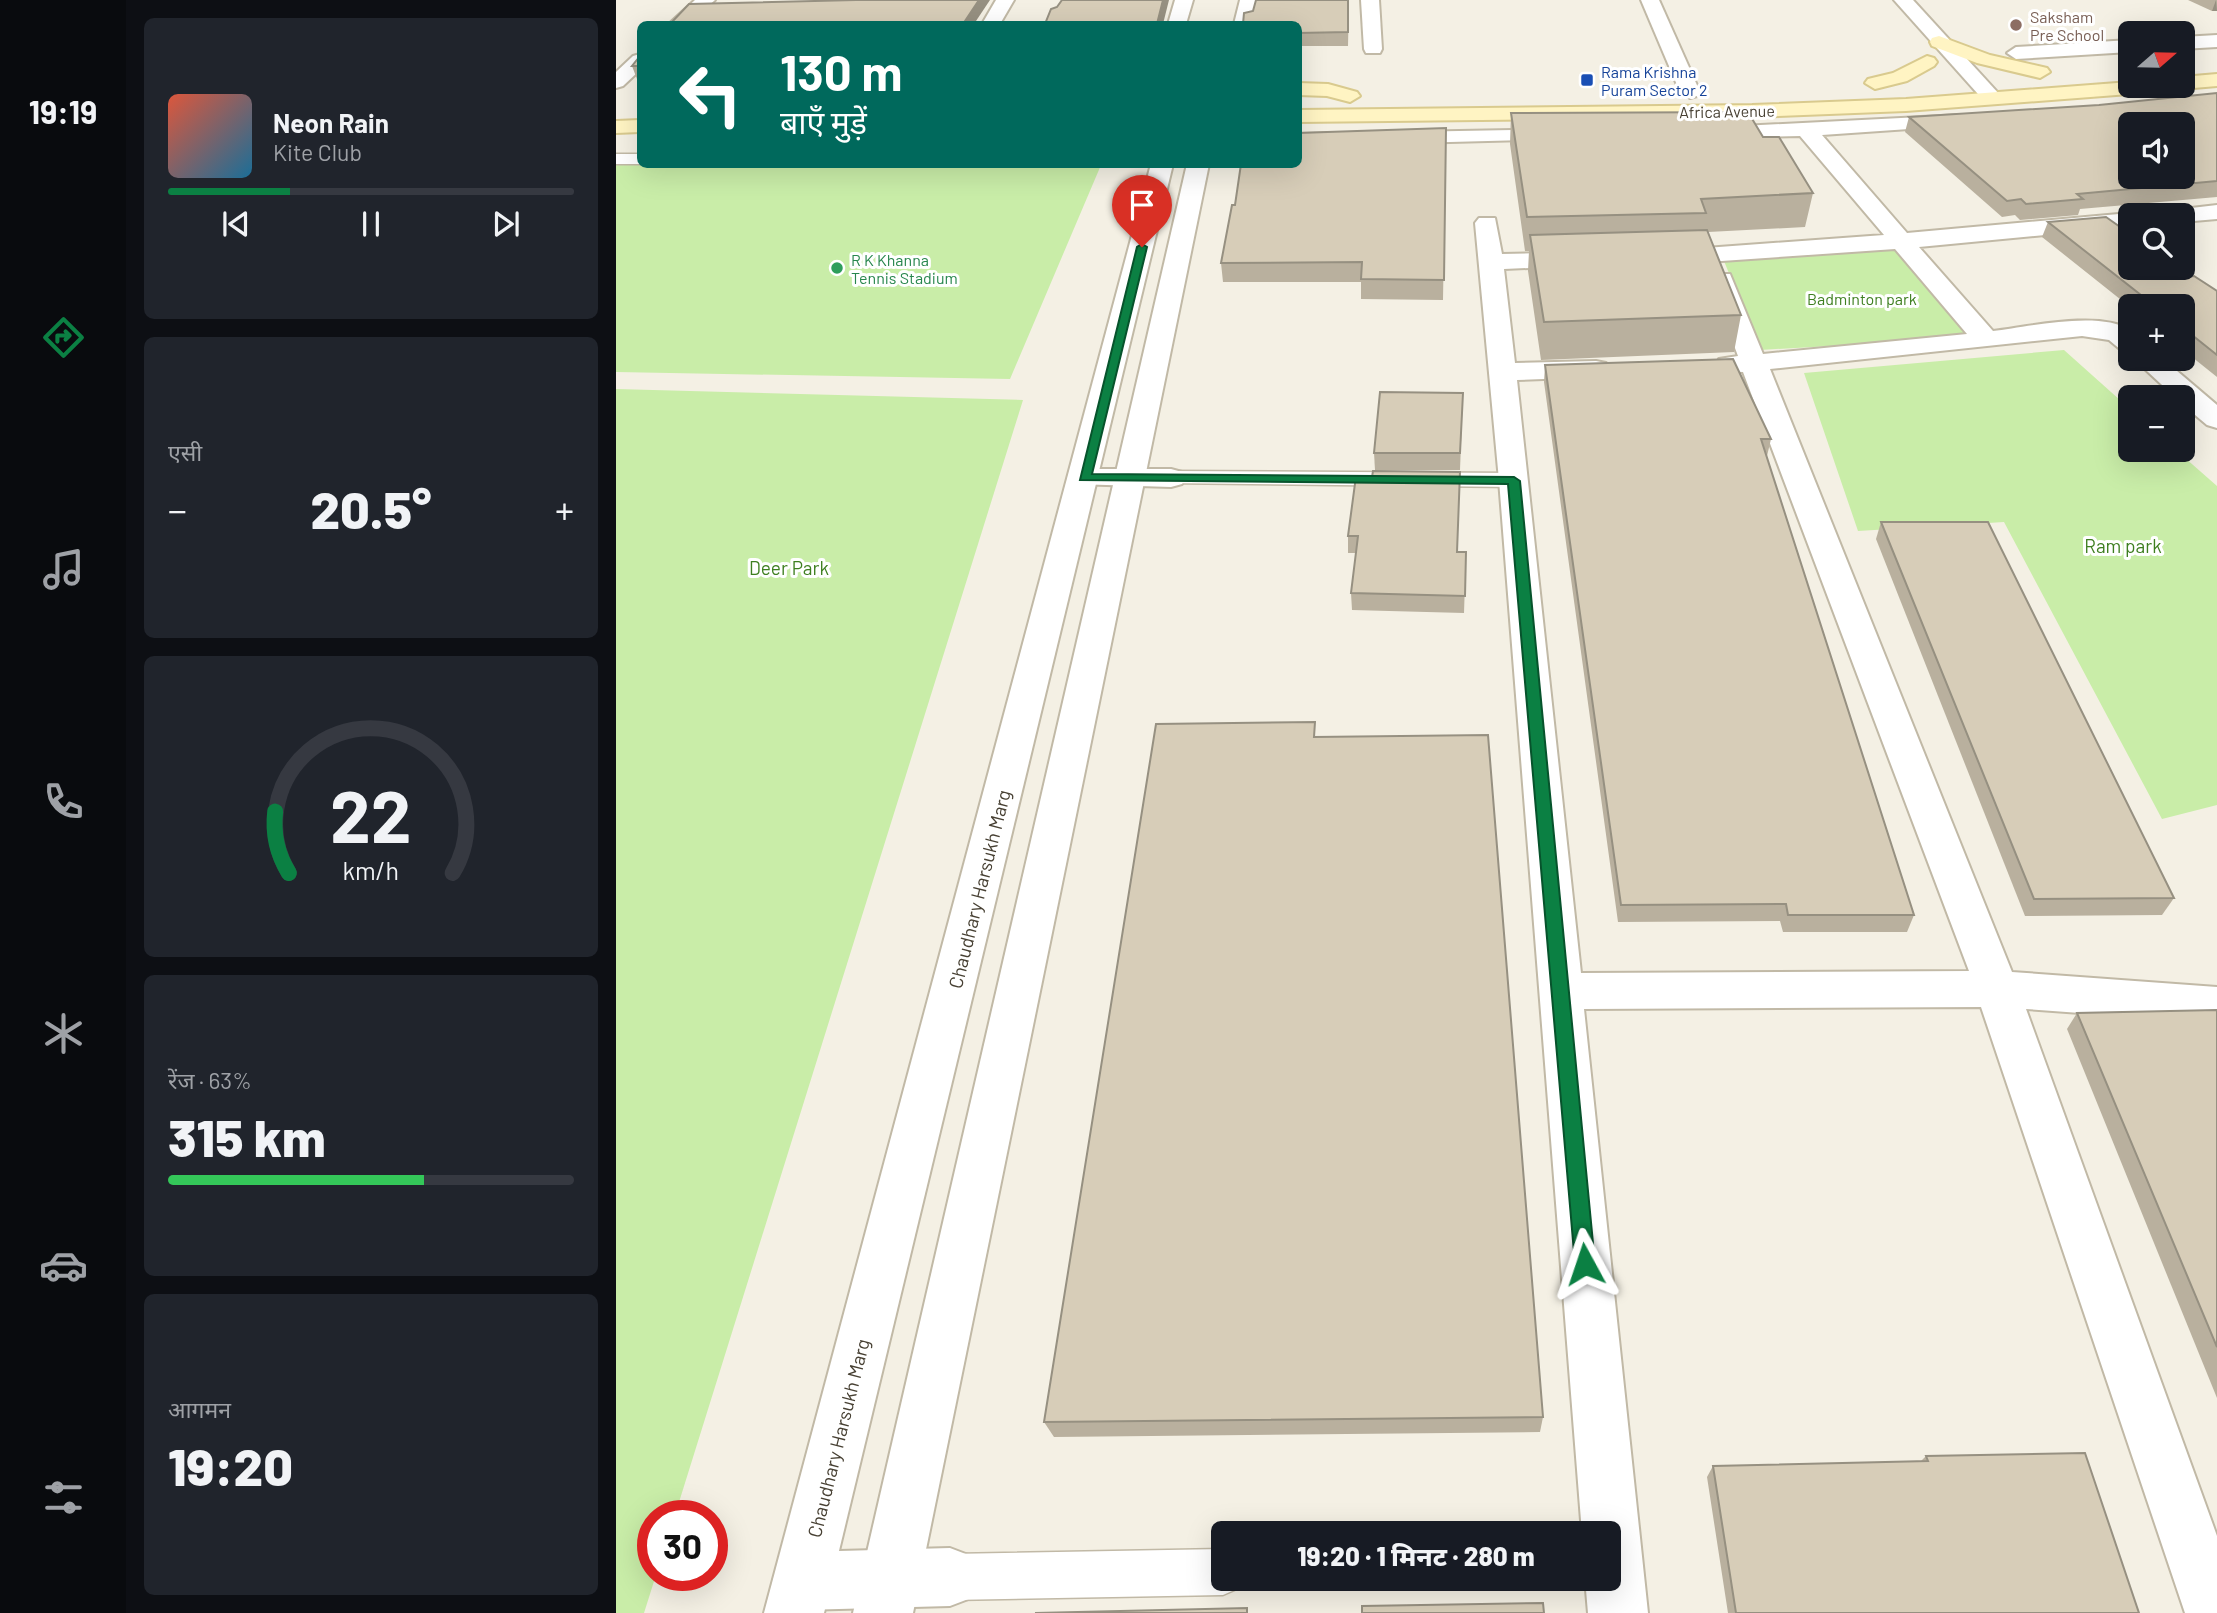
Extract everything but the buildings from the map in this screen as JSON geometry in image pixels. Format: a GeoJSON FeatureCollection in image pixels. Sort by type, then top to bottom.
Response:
{"type":"FeatureCollection","features":[{"type":"Feature","properties":{"kind":"main road"},"geometry":{"type":"LineString","coordinates":[[1939,42],[1984,60],[2040,72]]}},
{"type":"Feature","properties":{"kind":"main road"},"geometry":{"type":"LineString","coordinates":[[2195,60],[2217,58]]}},
{"type":"Feature","properties":{"kind":"main road"},"geometry":{"type":"LineString","coordinates":[[1962,79],[2040,72],[2071,63],[2100,67],[2118,66]]}},
{"type":"Feature","properties":{"kind":"main road"},"geometry":{"type":"LineString","coordinates":[[1849,84],[1875,83],[1925,65]]}},
{"type":"Feature","properties":{"kind":"main road"},"geometry":{"type":"LineString","coordinates":[[2195,82],[2217,80]]}},
{"type":"Feature","properties":{"kind":"main road"},"geometry":{"type":"LineString","coordinates":[[1302,89],[1328,90],[1350,96]]}},
{"type":"Feature","properties":{"kind":"main road","name":"Africa Avenue"},"geometry":{"type":"LineString","coordinates":[[1302,97],[1716,90]]}},
{"type":"Feature","properties":{"kind":"main road","name":"Africa Avenue"},"geometry":{"type":"LineString","coordinates":[[1302,116],[1752,111],[1993,99],[2164,98]]}},
{"type":"Feature","properties":{"kind":"main road"},"geometry":{"type":"LineString","coordinates":[[616,106],[637,106]]}},
{"type":"Feature","properties":{"kind":"main road"},"geometry":{"type":"LineString","coordinates":[[616,127],[637,126]]}},
{"type":"Feature","properties":{"kind":"street"},"geometry":{"type":"LineString","coordinates":[[993,21],[1005,0]]}},
{"type":"Feature","properties":{"kind":"street"},"geometry":{"type":"LineString","coordinates":[[1178,21],[1184,0]]}},
{"type":"Feature","properties":{"kind":"street"},"geometry":{"type":"LineString","coordinates":[[1244,21],[1249,0]]}},
{"type":"Feature","properties":{"kind":"street"},"geometry":{"type":"LineString","coordinates":[[1370,0],[1373,49]]}},
{"type":"Feature","properties":{"kind":"street"},"geometry":{"type":"LineString","coordinates":[[1650,0],[1690,92]]}},
{"type":"Feature","properties":{"kind":"street"},"geometry":{"type":"LineString","coordinates":[[1903,0],[1939,42],[1962,79],[1993,99]]}},
{"type":"Feature","properties":{"kind":"street"},"geometry":{"type":"LineString","coordinates":[[683,21],[708,6]]}},
{"type":"Feature","properties":{"kind":"street"},"geometry":{"type":"LineString","coordinates":[[2195,42],[2217,41]]}},
{"type":"Feature","properties":{"kind":"street"},"geometry":{"type":"LineString","coordinates":[[2016,53],[2071,63],[2118,49]]}},
{"type":"Feature","properties":{"kind":"street"},"geometry":{"type":"LineString","coordinates":[[616,82],[637,63]]}},
{"type":"Feature","properties":{"kind":"street"},"geometry":{"type":"LineString","coordinates":[[1925,65],[1961,101]]}},
{"type":"Feature","properties":{"kind":"street"},"geometry":{"type":"LineString","coordinates":[[1685,133],[1806,130],[2164,98],[2217,100]]}},
{"type":"Feature","properties":{"kind":"street"},"geometry":{"type":"LineString","coordinates":[[1806,130],[1986,340]]}},
{"type":"Feature","properties":{"kind":"street"},"geometry":{"type":"LineString","coordinates":[[1302,140],[1576,135]]}},
{"type":"Feature","properties":{"kind":"street","name":"Chaudhary Harsukh Marg"},"geometry":{"type":"LineString","coordinates":[[798,1597],[1085,478],[1161,168]]}},
{"type":"Feature","properties":{"kind":"street"},"geometry":{"type":"LineString","coordinates":[[886,1596],[1151,478],[1197,168]]}},
{"type":"Feature","properties":{"kind":"street"},"geometry":{"type":"LineString","coordinates":[[2195,215],[2215,214]]}},
{"type":"Feature","properties":{"kind":"street"},"geometry":{"type":"LineString","coordinates":[[1657,257],[1712,256],[2118,221]]}},
{"type":"Feature","properties":{"kind":"street"},"geometry":{"type":"LineString","coordinates":[[1601,259],[1489,242],[1514,481],[1607,1521]]}},
{"type":"Feature","properties":{"kind":"street"},"geometry":{"type":"LineString","coordinates":[[1712,256],[1997,989],[2215,1613]]}},
{"type":"Feature","properties":{"kind":"street"},"geometry":{"type":"LineString","coordinates":[[1710,365],[1752,364],[2093,327],[2118,334]]}},
{"type":"Feature","properties":{"kind":"street"},"geometry":{"type":"LineString","coordinates":[[1501,372],[1626,368]]}},
{"type":"Feature","properties":{"kind":"street"},"geometry":{"type":"LineString","coordinates":[[2161,371],[2217,419]]}},
{"type":"Feature","properties":{"kind":"street"},"geometry":{"type":"LineString","coordinates":[[1085,478],[1151,478]]}},
{"type":"Feature","properties":{"kind":"street"},"geometry":{"type":"LineString","coordinates":[[1559,991],[1997,989],[2217,1004]]}},
{"type":"Feature","properties":{"kind":"street"},"geometry":{"type":"LineString","coordinates":[[798,1597],[886,1596],[950,1577]]}},
{"type":"Feature","properties":{"kind":"street"},"geometry":{"type":"LineString","coordinates":[[1615,1591],[1618,1613]]}},
{"type":"Feature","properties":{"kind":"lane"},"geometry":{"type":"LineString","coordinates":[[616,159],[637,159]]}},
{"type":"Feature","properties":{"kind":"lane"},"geometry":{"type":"LineString","coordinates":[[1151,478],[1514,481]]}},
{"type":"Feature","properties":{"kind":"lane"},"geometry":{"type":"LineString","coordinates":[[950,1577],[1211,1572]]}},
{"type":"Feature","properties":{"kind":"green space","name":"R K Khanna Tennis Stadium"},"geometry":{"type":"Polygon","coordinates":[[[616,153],[637,153],[637,168],[1100,168],[1010,379],[616,372],[616,153]]]}},
{"type":"Feature","properties":{"kind":"green space","name":"Badminton park"},"geometry":{"type":"Polygon","coordinates":[[[1897,250],[1973,338],[1760,350],[1724,261],[1897,250]]]}},
{"type":"Feature","properties":{"kind":"green space","name":"Ram park"},"geometry":{"type":"Polygon","coordinates":[[[2064,350],[2118,398],[2118,462],[2190,462],[2217,486],[2217,805],[2162,819],[2004,522],[1858,531],[1804,373],[2064,350]]]}},
{"type":"Feature","properties":{"kind":"green space","name":"Deer Park"},"geometry":{"type":"Polygon","coordinates":[[[616,389],[1023,400],[680,1500],[637,1500],[637,1591],[651,1591],[644,1613],[616,1613],[616,389]]]}},
{"type":"Feature","properties":{"kind":"place","name":"Saksham Pre School"},"geometry":{"type":"Point","coordinates":[2016,25]}},
{"type":"Feature","properties":{"kind":"place","name":"Rama Krishna Puram Sector 2"},"geometry":{"type":"Point","coordinates":[1587,80]}},
{"type":"Feature","properties":{"kind":"place","name":"R K Khanna Tennis Stadium"},"geometry":{"type":"Point","coordinates":[837,268]}},
{"type":"Feature","properties":{"kind":"route"},"geometry":{"type":"LineString","coordinates":[[1142,247],[1085,478],[1514,481],[1585,1264]]}}]}
